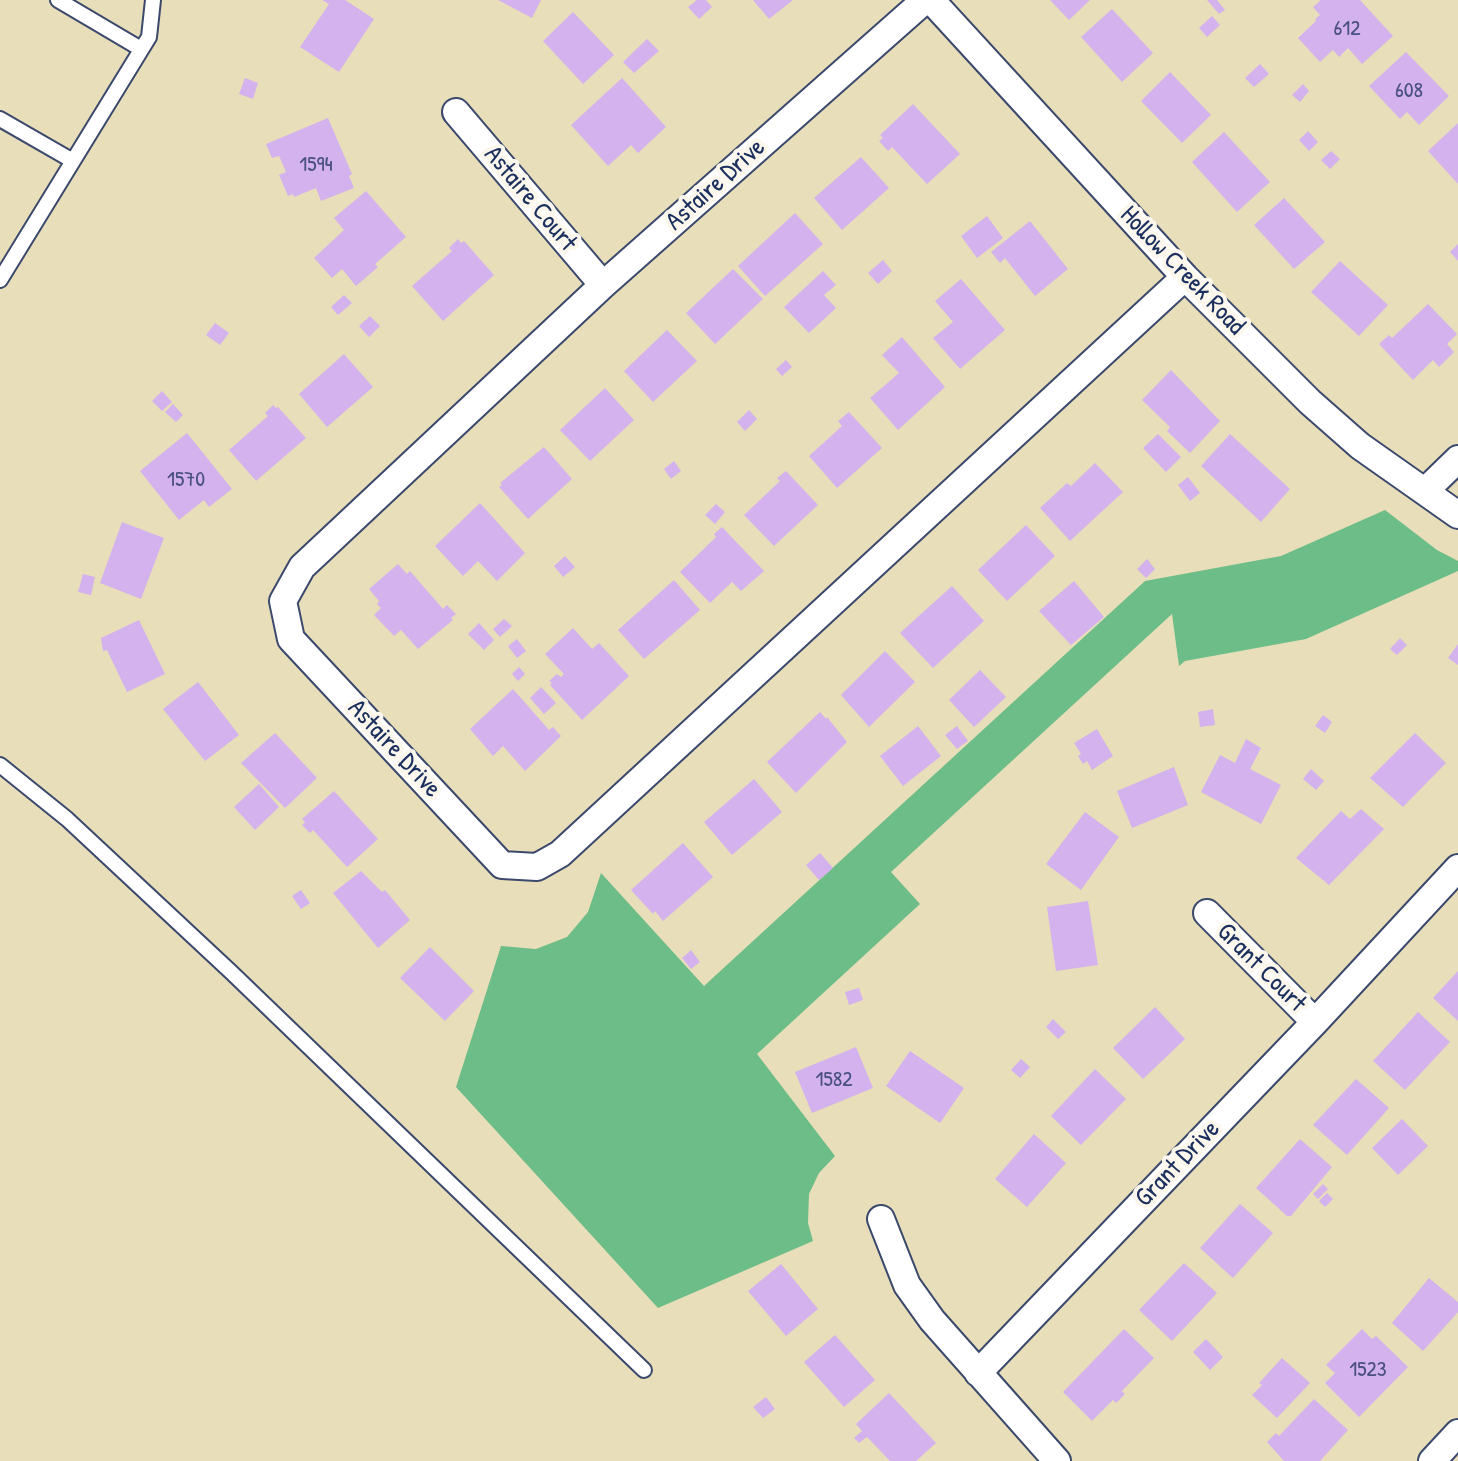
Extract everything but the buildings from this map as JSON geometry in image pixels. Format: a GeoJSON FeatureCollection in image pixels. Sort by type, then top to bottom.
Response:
{"type":"FeatureCollection","features":[{"type":"Feature","properties":{"kind":"street","name":"Hollow Creek Road"},"geometry":{"type":"LineString","coordinates":[[928,0],[1185,277],[1310,402],[1360,446],[1458,515]]}},
{"type":"Feature","properties":{"kind":"street","name":"Astaire Drive"},"geometry":{"type":"LineString","coordinates":[[928,0],[603,285],[302,567],[283,601],[291,639],[502,865],[537,867],[560,854],[1185,277]]}},
{"type":"Feature","properties":{"kind":"street","name":"Astaire Court"},"geometry":{"type":"LineString","coordinates":[[456,112],[603,285]]}},
{"type":"Feature","properties":{"kind":"street"},"geometry":{"type":"LineString","coordinates":[[1425,491],[1458,459]]}},
{"type":"Feature","properties":{"kind":"street","name":"Grant Drive"},"geometry":{"type":"LineString","coordinates":[[978,1373],[1315,1022],[1458,868]]}},
{"type":"Feature","properties":{"kind":"street","name":"Grant Court"},"geometry":{"type":"LineString","coordinates":[[1207,913],[1315,1022]]}},
{"type":"Feature","properties":{"kind":"street"},"geometry":{"type":"LineString","coordinates":[[881,1219],[907,1285],[932,1320],[1057,1461]]}},
{"type":"Feature","properties":{"kind":"street"},"geometry":{"type":"LineString","coordinates":[[1432,1461],[1458,1433]]}},
{"type":"Feature","properties":{"kind":"lane"},"geometry":{"type":"LineString","coordinates":[[58,0],[141,49]]}},
{"type":"Feature","properties":{"kind":"lane"},"geometry":{"type":"LineString","coordinates":[[0,280],[4,264],[73,161],[149,37],[153,0]]}},
{"type":"Feature","properties":{"kind":"lane"},"geometry":{"type":"LineString","coordinates":[[0,119],[73,161]]}},
{"type":"Feature","properties":{"kind":"lane"},"geometry":{"type":"LineString","coordinates":[[0,765],[67,819],[220,962],[644,1370]]}},
{"type":"Feature","properties":{"kind":"green space"},"geometry":{"type":"Polygon","coordinates":[[[1385,510],[1437,550],[1458,561],[1458,571],[1306,639],[1185,661],[1179,666],[1172,614],[891,872],[920,904],[757,1054],[835,1156],[819,1173],[809,1194],[808,1223],[813,1241],[658,1308],[456,1087],[501,946],[536,949],[567,937],[588,912],[601,873],[704,986],[1145,581],[1281,556],[1385,510]]]}}]}
